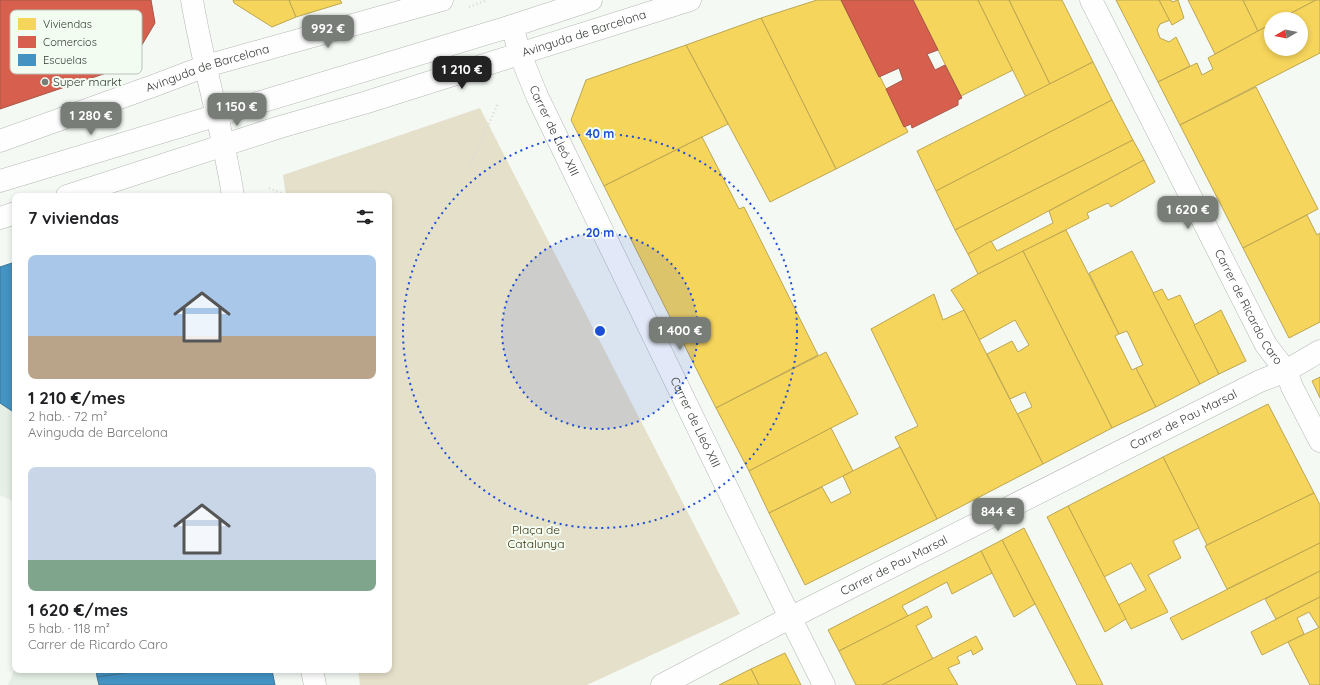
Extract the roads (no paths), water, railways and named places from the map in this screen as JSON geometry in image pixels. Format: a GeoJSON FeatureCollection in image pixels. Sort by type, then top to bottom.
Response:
{"type":"FeatureCollection","features":[{"type":"Feature","properties":{"kind":"street"},"geometry":{"type":"LineString","coordinates":[[192,0],[198,35],[224,145],[232,193]]}},
{"type":"Feature","properties":{"kind":"street","name":"Avinguda de Barcelona"},"geometry":{"type":"LineString","coordinates":[[0,141],[206,66],[442,0]]}},
{"type":"Feature","properties":{"kind":"street"},"geometry":{"type":"LineString","coordinates":[[0,181],[512,26],[591,0]]}},
{"type":"Feature","properties":{"kind":"street","name":"Avinguda de Barcelona"},"geometry":{"type":"LineString","coordinates":[[75,193],[224,145],[690,0]]}},
{"type":"Feature","properties":{"kind":"street","name":"Carrer de Ricardo Caro"},"geometry":{"type":"LineString","coordinates":[[1091,0],[1266,345],[1286,370],[1292,387],[1320,441]]}},
{"type":"Feature","properties":{"kind":"street","name":"Carrer de Lleó XIII"},"geometry":{"type":"LineString","coordinates":[[512,26],[520,54],[537,96],[790,618],[824,685]]}},
{"type":"Feature","properties":{"kind":"street"},"geometry":{"type":"LineString","coordinates":[[0,218],[12,214]]}},
{"type":"Feature","properties":{"kind":"street","name":"Carrer de Pau Marsal"},"geometry":{"type":"LineString","coordinates":[[662,685],[790,618],[1260,381],[1286,370],[1320,351]]}},
{"type":"Feature","properties":{"kind":"street"},"geometry":{"type":"LineString","coordinates":[[313,673],[315,685]]}},
{"type":"Feature","properties":{"kind":"place","name":"Super markt"},"geometry":{"type":"Point","coordinates":[45,82]}},
{"type":"Feature","properties":{"kind":"park label","name":"Plaça de Catalunya"},"geometry":{"type":"Point","coordinates":[536,537]}}]}
